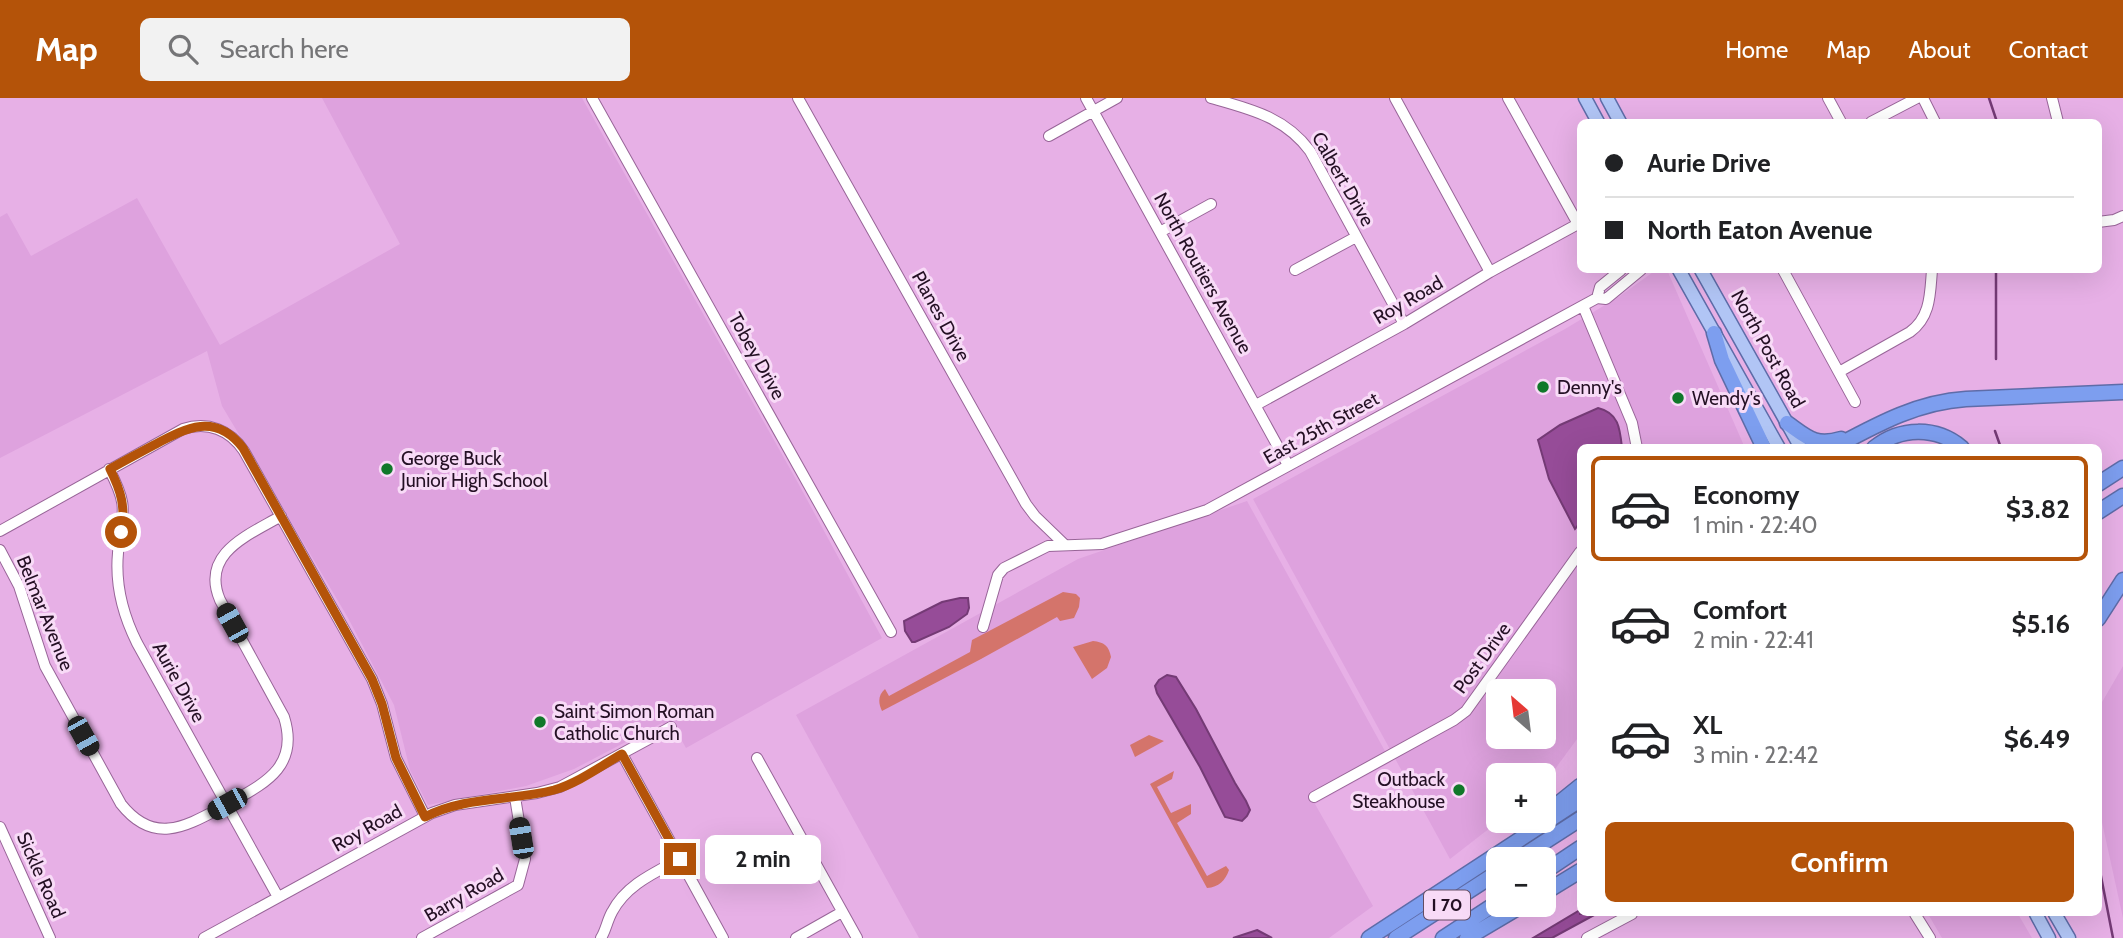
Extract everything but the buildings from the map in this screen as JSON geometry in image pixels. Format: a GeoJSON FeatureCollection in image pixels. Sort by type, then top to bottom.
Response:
{"type":"FeatureCollection","features":[{"type":"Feature","properties":{"kind":"highway"},"geometry":{"type":"LineString","coordinates":[[1714,333],[1722,360],[1762,444]]}},
{"type":"Feature","properties":{"kind":"highway"},"geometry":{"type":"LineString","coordinates":[[1840,444],[1898,415],[1944,401],[2123,392]]}},
{"type":"Feature","properties":{"kind":"highway"},"geometry":{"type":"LineString","coordinates":[[1787,423],[1816,442],[1828,443],[1859,434]]}},
{"type":"Feature","properties":{"kind":"highway"},"geometry":{"type":"LineString","coordinates":[[1881,444],[1896,435],[1918,431],[1938,435],[1955,444]]}},
{"type":"Feature","properties":{"kind":"highway"},"geometry":{"type":"LineString","coordinates":[[2102,481],[2123,468]]}},
{"type":"Feature","properties":{"kind":"highway"},"geometry":{"type":"LineString","coordinates":[[2102,509],[2123,496]]}},
{"type":"Feature","properties":{"kind":"highway"},"geometry":{"type":"LineString","coordinates":[[2102,613],[2123,580]]}},
{"type":"Feature","properties":{"kind":"highway"},"geometry":{"type":"LineString","coordinates":[[1556,805],[1577,788]]}},
{"type":"Feature","properties":{"kind":"highway"},"geometry":{"type":"LineString","coordinates":[[1369,938],[1577,802]]}},
{"type":"Feature","properties":{"kind":"highway"},"geometry":{"type":"LineString","coordinates":[[1537,847],[1577,821]]}},
{"type":"Feature","properties":{"kind":"highway"},"geometry":{"type":"LineString","coordinates":[[1432,896],[1519,833]]}},
{"type":"Feature","properties":{"kind":"highway"},"geometry":{"type":"LineString","coordinates":[[1556,864],[1577,850]]}},
{"type":"Feature","properties":{"kind":"highway"},"geometry":{"type":"LineString","coordinates":[[1556,886],[1577,874]]}},
{"type":"Feature","properties":{"kind":"highway","name":"I 70"},"geometry":{"type":"LineString","coordinates":[[1396,938],[1486,880]]}},
{"type":"Feature","properties":{"kind":"highway","name":"I 70"},"geometry":{"type":"LineString","coordinates":[[1443,938],[1486,910]]}},
{"type":"Feature","properties":{"kind":"highway"},"geometry":{"type":"LineString","coordinates":[[1467,938],[1503,917]]}},
{"type":"Feature","properties":{"kind":"main road"},"geometry":{"type":"LineString","coordinates":[[1585,98],[1596,119]]}},
{"type":"Feature","properties":{"kind":"main road"},"geometry":{"type":"LineString","coordinates":[[1607,98],[1618,119]]}},
{"type":"Feature","properties":{"kind":"main road","name":"North Post Road"},"geometry":{"type":"LineString","coordinates":[[1681,273],[1777,444]]}},
{"type":"Feature","properties":{"kind":"main road","name":"North Post Road"},"geometry":{"type":"LineString","coordinates":[[1703,273],[1799,444]]}},
{"type":"Feature","properties":{"kind":"main road"},"geometry":{"type":"LineString","coordinates":[[2037,916],[2049,938]]}},
{"type":"Feature","properties":{"kind":"main road"},"geometry":{"type":"LineString","coordinates":[[2056,916],[2069,938]]}},
{"type":"Feature","properties":{"kind":"street","name":"Tobey Drive"},"geometry":{"type":"LineString","coordinates":[[592,98],[891,632]]}},
{"type":"Feature","properties":{"kind":"street","name":"Planes Drive"},"geometry":{"type":"LineString","coordinates":[[798,98],[1026,504],[1063,544]]}},
{"type":"Feature","properties":{"kind":"street","name":"North Routiers Avenue"},"geometry":{"type":"LineString","coordinates":[[1086,98],[1288,465]]}},
{"type":"Feature","properties":{"kind":"street"},"geometry":{"type":"LineString","coordinates":[[1049,136],[1117,98]]}},
{"type":"Feature","properties":{"kind":"street","name":"Calbert Drive"},"geometry":{"type":"LineString","coordinates":[[1211,98],[1264,114],[1298,136],[1310,151],[1404,324]]}},
{"type":"Feature","properties":{"kind":"street"},"geometry":{"type":"LineString","coordinates":[[1395,98],[1490,272]]}},
{"type":"Feature","properties":{"kind":"street","name":"Roy Road"},"geometry":{"type":"LineString","coordinates":[[1508,98],[1577,222]]}},
{"type":"Feature","properties":{"kind":"street"},"geometry":{"type":"LineString","coordinates":[[1828,98],[1839,119]]}},
{"type":"Feature","properties":{"kind":"street"},"geometry":{"type":"LineString","coordinates":[[1877,119],[1917,98]]}},
{"type":"Feature","properties":{"kind":"street"},"geometry":{"type":"LineString","coordinates":[[1923,98],[1934,119]]}},
{"type":"Feature","properties":{"kind":"street"},"geometry":{"type":"LineString","coordinates":[[2052,98],[2057,119]]}},
{"type":"Feature","properties":{"kind":"street"},"geometry":{"type":"LineString","coordinates":[[1160,232],[1211,204]]}},
{"type":"Feature","properties":{"kind":"street"},"geometry":{"type":"LineString","coordinates":[[2102,222],[2123,216]]}},
{"type":"Feature","properties":{"kind":"street","name":"Roy Road"},"geometry":{"type":"LineString","coordinates":[[1256,405],[1577,225]]}},
{"type":"Feature","properties":{"kind":"street"},"geometry":{"type":"LineString","coordinates":[[1295,270],[1356,236]]}},
{"type":"Feature","properties":{"kind":"street","name":"East 25th Street"},"geometry":{"type":"LineString","coordinates":[[1597,298],[1600,287],[1618,273]]}},
{"type":"Feature","properties":{"kind":"street","name":"East 25th Street"},"geometry":{"type":"LineString","coordinates":[[983,628],[998,575],[1002,570],[1048,546],[1102,544],[1201,512],[1597,298],[1606,299],[1638,273]]}},
{"type":"Feature","properties":{"kind":"street"},"geometry":{"type":"LineString","coordinates":[[1785,273],[1855,402]]}},
{"type":"Feature","properties":{"kind":"street"},"geometry":{"type":"LineString","coordinates":[[1839,372],[1910,332],[1922,321],[1929,304],[1931,273]]}},
{"type":"Feature","properties":{"kind":"street"},"geometry":{"type":"LineString","coordinates":[[1583,306],[1632,423],[1636,444]]}},
{"type":"Feature","properties":{"kind":"street"},"geometry":{"type":"LineString","coordinates":[[0,531],[183,429],[205,426],[219,429],[238,442],[375,685],[396,758],[425,817]]}},
{"type":"Feature","properties":{"kind":"street","name":"Aurie Drive"},"geometry":{"type":"LineString","coordinates":[[110,469],[124,507],[117,570],[127,622],[278,897]]}},
{"type":"Feature","properties":{"kind":"street","name":"Belmar Avenue"},"geometry":{"type":"LineString","coordinates":[[0,550],[19,586],[45,666],[123,807],[147,825],[173,829],[194,822],[262,785],[277,772],[286,755],[288,736],[283,714],[219,598],[215,580],[221,558],[233,544],[281,516]]}},
{"type":"Feature","properties":{"kind":"street","name":"Post Drive"},"geometry":{"type":"LineString","coordinates":[[1314,797],[1466,711],[1577,556]]}},
{"type":"Feature","properties":{"kind":"street","name":"Roy Road"},"geometry":{"type":"LineString","coordinates":[[204,938],[425,817],[455,805],[561,788],[671,727]]}},
{"type":"Feature","properties":{"kind":"street"},"geometry":{"type":"LineString","coordinates":[[622,754],[723,938]]}},
{"type":"Feature","properties":{"kind":"street"},"geometry":{"type":"LineString","coordinates":[[757,758],[857,938]]}},
{"type":"Feature","properties":{"kind":"street","name":"Barry Road"},"geometry":{"type":"LineString","coordinates":[[422,938],[518,885],[524,859],[514,797]]}},
{"type":"Feature","properties":{"kind":"street","name":"Sickle Road"},"geometry":{"type":"LineString","coordinates":[[0,827],[50,938]]}},
{"type":"Feature","properties":{"kind":"street"},"geometry":{"type":"LineString","coordinates":[[601,938],[612,912],[630,888],[680,859]]}},
{"type":"Feature","properties":{"kind":"street"},"geometry":{"type":"LineString","coordinates":[[796,938],[842,912]]}},
{"type":"Feature","properties":{"kind":"street"},"geometry":{"type":"LineString","coordinates":[[1587,938],[1628,916]]}},
{"type":"Feature","properties":{"kind":"street"},"geometry":{"type":"LineString","coordinates":[[1916,916],[1930,938]]}},
{"type":"Feature","properties":{"kind":"shaded area"},"geometry":{"type":"Polygon","coordinates":[[[322,98],[582,98],[882,638],[686,748],[678,734],[662,723],[574,769],[526,786],[428,805],[410,770],[394,705],[347,616],[222,406],[207,351],[0,458],[0,217],[7,213],[31,256],[137,198],[220,345],[400,244],[322,98]]]}},
{"type":"Feature","properties":{"kind":"shaded area"},"geometry":{"type":"Polygon","coordinates":[[[1652,273],[1668,273],[1743,444],[1577,444],[1577,739],[1556,768],[1556,763],[1486,763],[1486,831],[1450,859],[1253,499],[1565,329],[1652,273]]]}},
{"type":"Feature","properties":{"kind":"shaded area"},"geometry":{"type":"Polygon","coordinates":[[[1598,408],[1605,410],[1617,423],[1621,444],[1577,444],[1575,529],[1549,479],[1538,440],[1560,425],[1598,408]]]}},
{"type":"Feature","properties":{"kind":"shaded area"},"geometry":{"type":"Polygon","coordinates":[[[1247,501],[1391,762],[1315,804],[1373,906],[1329,938],[919,938],[796,715],[1078,559],[1247,501]]]}},
{"type":"Feature","properties":{"kind":"shaded area"},"geometry":{"type":"Polygon","coordinates":[[[1063,592],[1076,594],[1080,598],[1074,618],[1060,621],[1057,617],[882,711],[879,699],[885,689],[889,696],[970,652],[972,640],[1063,592]]]}},
{"type":"Feature","properties":{"kind":"shaded area"},"geometry":{"type":"Polygon","coordinates":[[[968,598],[967,614],[949,627],[912,642],[905,631],[904,621],[942,602],[968,598]]]}},
{"type":"Feature","properties":{"kind":"shaded area"},"geometry":{"type":"Polygon","coordinates":[[[1093,641],[1105,645],[1111,657],[1107,668],[1092,679],[1073,647],[1093,641]]]}},
{"type":"Feature","properties":{"kind":"shaded area"},"geometry":{"type":"Polygon","coordinates":[[[2123,666],[2123,918],[2102,822],[2102,702],[2123,666]]]}},
{"type":"Feature","properties":{"kind":"shaded area"},"geometry":{"type":"Polygon","coordinates":[[[1167,675],[1176,677],[1246,801],[1250,810],[1242,821],[1225,817],[1200,767],[1157,693],[1155,686],[1167,675]]]}},
{"type":"Feature","properties":{"kind":"shaded area"},"geometry":{"type":"Polygon","coordinates":[[[1149,735],[1164,741],[1135,757],[1130,745],[1149,735]]]}},
{"type":"Feature","properties":{"kind":"shaded area"},"geometry":{"type":"Polygon","coordinates":[[[1174,771],[1172,779],[1157,787],[1171,813],[1191,804],[1191,814],[1177,823],[1207,876],[1226,866],[1229,870],[1218,885],[1207,888],[1150,784],[1174,771]]]}},
{"type":"Feature","properties":{"kind":"shaded area"},"geometry":{"type":"Polygon","coordinates":[[[1577,912],[1577,916],[1592,916],[1552,938],[1533,938],[1577,912]]]}},
{"type":"Feature","properties":{"kind":"shaded area"},"geometry":{"type":"Polygon","coordinates":[[[1929,916],[2019,916],[2032,938],[1942,938],[1929,916]]]}},
{"type":"Feature","properties":{"kind":"shaded area"},"geometry":{"type":"Polygon","coordinates":[[[1257,930],[1272,938],[1233,938],[1257,930]]]}},
{"type":"Feature","properties":{"kind":"waterway"},"geometry":{"type":"LineString","coordinates":[[1989,98],[1996,119]]}},
{"type":"Feature","properties":{"kind":"waterway"},"geometry":{"type":"LineString","coordinates":[[1996,273],[1996,359]]}},
{"type":"Feature","properties":{"kind":"waterway"},"geometry":{"type":"LineString","coordinates":[[1995,431],[2000,444]]}},
{"type":"Feature","properties":{"kind":"waterway"},"geometry":{"type":"LineString","coordinates":[[2102,882],[2113,938]]}},
{"type":"Feature","properties":{"kind":"place","name":"Denny's"},"geometry":{"type":"Point","coordinates":[1543,387]}},
{"type":"Feature","properties":{"kind":"place","name":"Wendy's"},"geometry":{"type":"Point","coordinates":[1678,398]}},
{"type":"Feature","properties":{"kind":"place","name":"George Buck Junior High School"},"geometry":{"type":"Point","coordinates":[387,469]}},
{"type":"Feature","properties":{"kind":"place","name":"Saint Simon Roman Catholic Church"},"geometry":{"type":"Point","coordinates":[540,722]}},
{"type":"Feature","properties":{"kind":"place","name":"Outback Steakhouse"},"geometry":{"type":"Point","coordinates":[1459,790]}},
{"type":"Feature","properties":{"kind":"route"},"geometry":{"type":"LineString","coordinates":[[121,532],[123,503],[110,469],[183,429],[208,426],[226,432],[243,448],[372,679],[382,704],[396,758],[425,817],[455,805],[561,788],[622,754],[680,859]]}}]}
